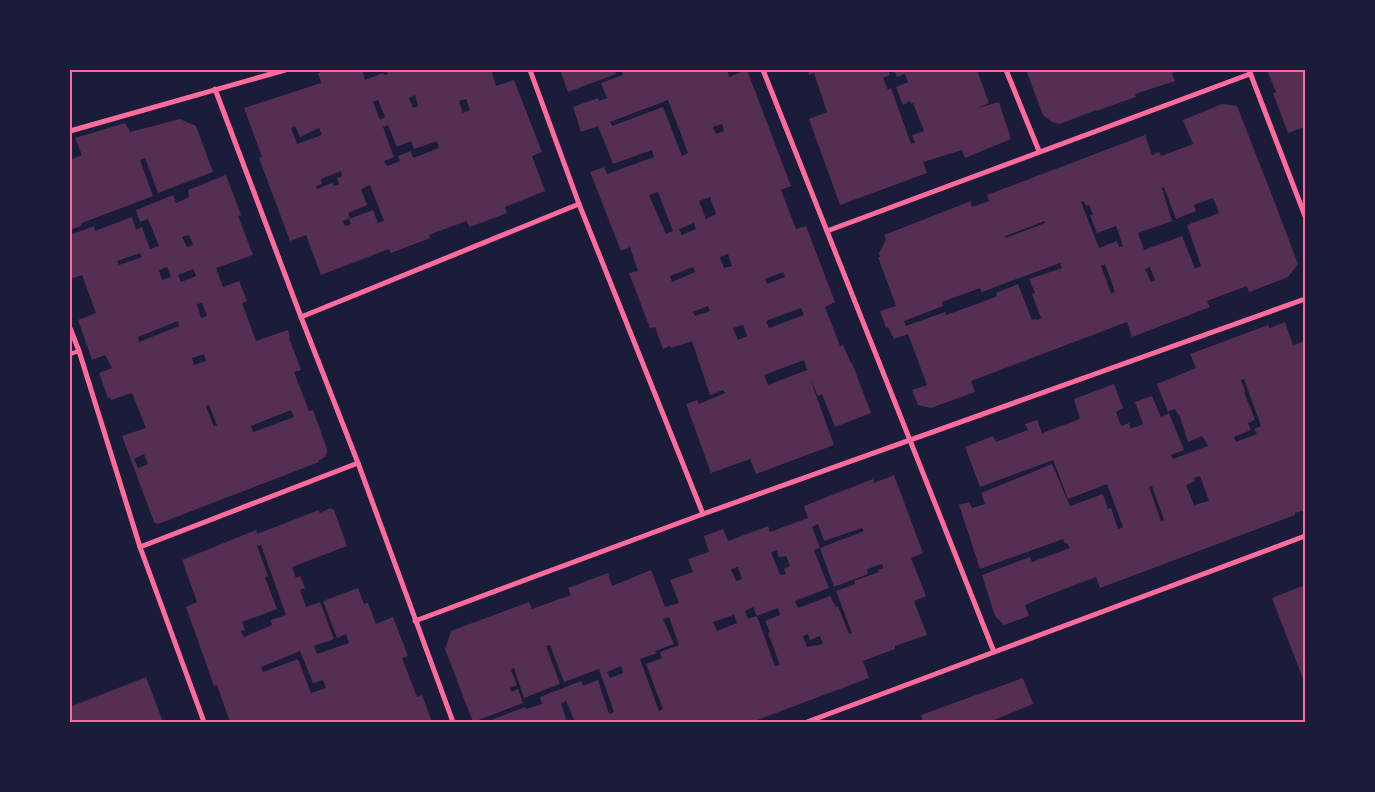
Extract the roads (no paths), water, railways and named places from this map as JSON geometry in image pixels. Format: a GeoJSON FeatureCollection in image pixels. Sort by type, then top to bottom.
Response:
{"type":"FeatureCollection","features":[{"type":"Feature","properties":{"kind":"street"},"geometry":{"type":"LineString","coordinates":[[70,131],[285,70]]}},
{"type":"Feature","properties":{"kind":"street"},"geometry":{"type":"LineString","coordinates":[[530,70],[579,204],[703,514]]}},
{"type":"Feature","properties":{"kind":"street"},"geometry":{"type":"LineString","coordinates":[[763,70],[994,652]]}},
{"type":"Feature","properties":{"kind":"street"},"geometry":{"type":"LineString","coordinates":[[1006,70],[1039,151]]}},
{"type":"Feature","properties":{"kind":"street"},"geometry":{"type":"LineString","coordinates":[[827,231],[1250,72],[1305,216]]}},
{"type":"Feature","properties":{"kind":"street"},"geometry":{"type":"LineString","coordinates":[[215,89],[358,463],[453,722]]}},
{"type":"Feature","properties":{"kind":"street"},"geometry":{"type":"LineString","coordinates":[[301,317],[579,204]]}},
{"type":"Feature","properties":{"kind":"street"},"geometry":{"type":"LineString","coordinates":[[416,621],[703,514],[1305,299]]}},
{"type":"Feature","properties":{"kind":"street"},"geometry":{"type":"LineString","coordinates":[[70,328],[79,351],[140,548],[204,722]]}},
{"type":"Feature","properties":{"kind":"street"},"geometry":{"type":"LineString","coordinates":[[140,548],[358,463]]}},
{"type":"Feature","properties":{"kind":"street"},"geometry":{"type":"LineString","coordinates":[[807,722],[1305,536]]}},
{"type":"Feature","properties":{"kind":"lane"},"geometry":{"type":"LineString","coordinates":[[70,354],[79,351]]}}]}
